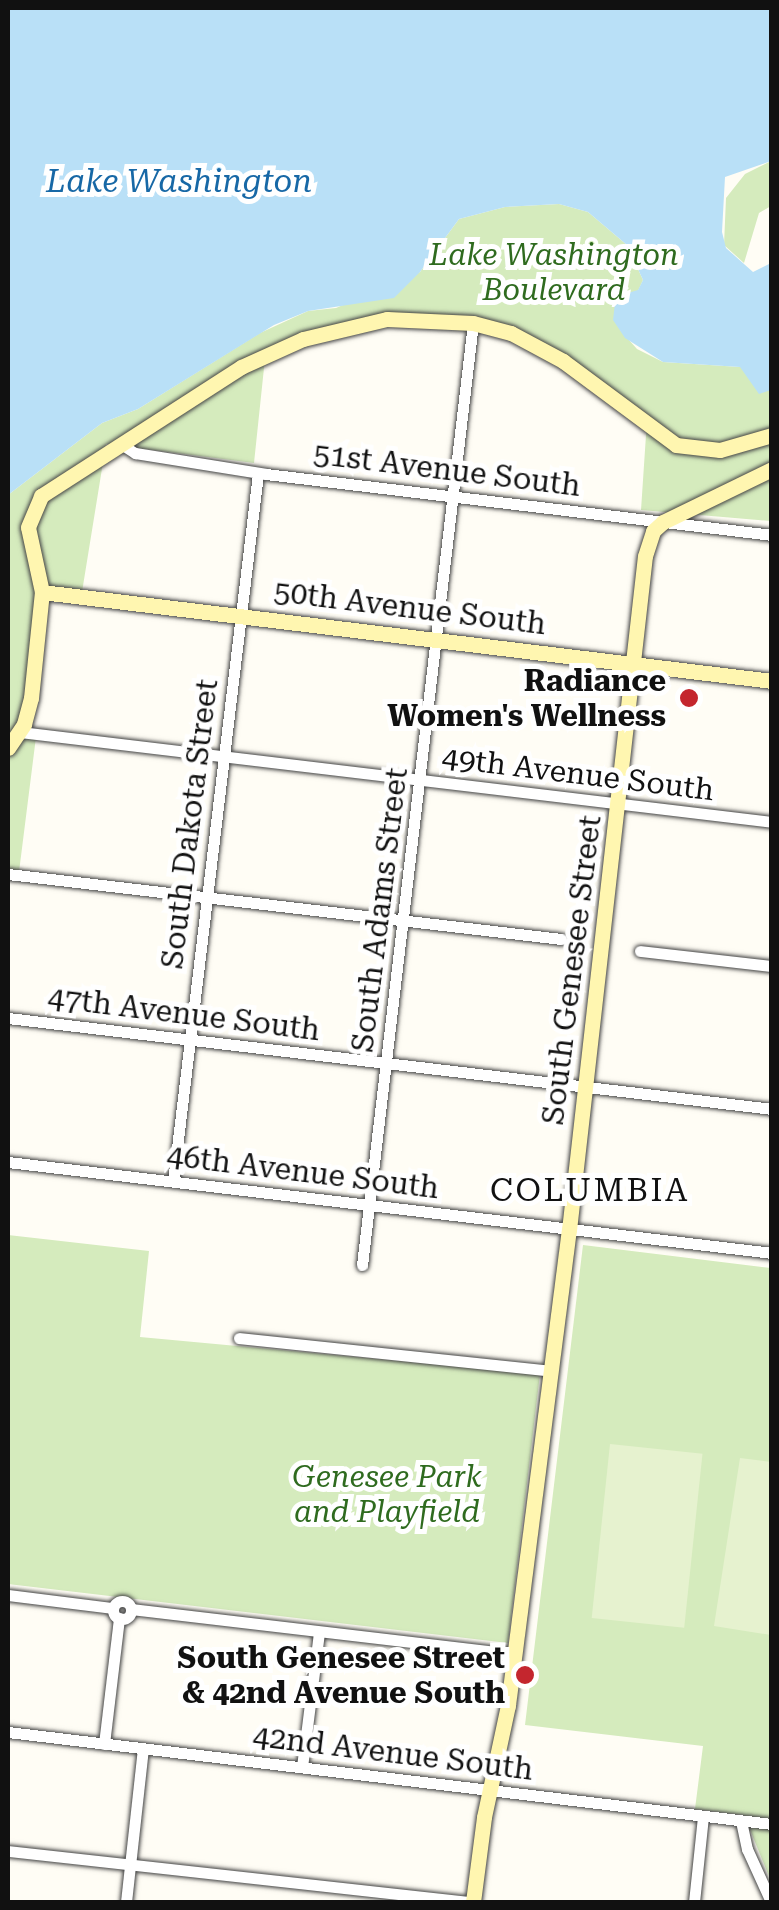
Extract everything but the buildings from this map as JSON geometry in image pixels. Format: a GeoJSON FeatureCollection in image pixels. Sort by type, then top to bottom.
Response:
{"type":"FeatureCollection","features":[{"type":"Feature","properties":{"kind":"street"},"geometry":{"type":"LineString","coordinates":[[8,748],[20,732],[31,698],[42,592],[29,546],[34,507],[52,486],[240,367],[304,339],[387,319],[473,322],[511,333],[563,360],[676,445],[720,450],[772,435]]}},
{"type":"Feature","properties":{"kind":"street","name":"South Adams Street"},"geometry":{"type":"LineString","coordinates":[[362,1265],[473,322]]}},
{"type":"Feature","properties":{"kind":"street","name":"51st Avenue South"},"geometry":{"type":"LineString","coordinates":[[120,444],[135,453],[258,473],[772,535]]}},
{"type":"Feature","properties":{"kind":"street"},"geometry":{"type":"LineString","coordinates":[[662,522],[772,469]]}},
{"type":"Feature","properties":{"kind":"street","name":"South Dakota Street"},"geometry":{"type":"LineString","coordinates":[[172,1182],[258,473]]}},
{"type":"Feature","properties":{"kind":"street","name":"South Genesee Street"},"geometry":{"type":"LineString","coordinates":[[472,1902],[515,1654],[586,1088],[646,556],[653,531],[662,522]]}},
{"type":"Feature","properties":{"kind":"street","name":"50th Avenue South"},"geometry":{"type":"LineString","coordinates":[[42,592],[772,680]]}},
{"type":"Feature","properties":{"kind":"street","name":"49th Avenue South"},"geometry":{"type":"LineString","coordinates":[[20,732],[772,822]]}},
{"type":"Feature","properties":{"kind":"street"},"geometry":{"type":"LineString","coordinates":[[8,874],[561,939]]}},
{"type":"Feature","properties":{"kind":"street"},"geometry":{"type":"LineString","coordinates":[[640,951],[772,966]]}},
{"type":"Feature","properties":{"kind":"street","name":"47th Avenue South"},"geometry":{"type":"LineString","coordinates":[[8,1018],[772,1109]]}},
{"type":"Feature","properties":{"kind":"street","name":"46th Avenue South"},"geometry":{"type":"LineString","coordinates":[[8,1162],[772,1253]]}},
{"type":"Feature","properties":{"kind":"street"},"geometry":{"type":"LineString","coordinates":[[240,1338],[551,1371]]}},
{"type":"Feature","properties":{"kind":"street"},"geometry":{"type":"LineString","coordinates":[[8,1595],[128,1616],[131,1609],[515,1654]]}},
{"type":"Feature","properties":{"kind":"street"},"geometry":{"type":"LineString","coordinates":[[104,1744],[116,1613]]}},
{"type":"Feature","properties":{"kind":"street"},"geometry":{"type":"LineString","coordinates":[[302,1766],[319,1632]]}},
{"type":"Feature","properties":{"kind":"street","name":"42nd Avenue South"},"geometry":{"type":"LineString","coordinates":[[8,1732],[772,1824]]}},
{"type":"Feature","properties":{"kind":"street"},"geometry":{"type":"LineString","coordinates":[[126,1902],[143,1749]]}},
{"type":"Feature","properties":{"kind":"street"},"geometry":{"type":"LineString","coordinates":[[694,1902],[703,1816]]}},
{"type":"Feature","properties":{"kind":"street"},"geometry":{"type":"LineString","coordinates":[[741,1821],[747,1850],[772,1902]]}},
{"type":"Feature","properties":{"kind":"street"},"geometry":{"type":"LineString","coordinates":[[8,1851],[472,1902]]}},
{"type":"Feature","properties":{"kind":"green space"},"geometry":{"type":"Polygon","coordinates":[[[771,161],[771,206],[759,213],[744,263],[724,245],[726,198],[745,174],[771,161]]]}},
{"type":"Feature","properties":{"kind":"green space","name":"Lake Washington Boulevard"},"geometry":{"type":"Polygon","coordinates":[[[559,204],[588,212],[627,245],[643,280],[638,291],[621,295],[620,330],[637,349],[663,362],[740,367],[771,354],[771,521],[641,510],[647,420],[583,368],[468,317],[384,315],[266,349],[254,463],[106,444],[82,592],[37,586],[22,715],[36,737],[19,872],[8,871],[8,495],[102,423],[138,409],[260,333],[308,311],[336,308],[420,272],[459,219],[505,207],[559,204]]]}},
{"type":"Feature","properties":{"kind":"green space","name":"Genesee Park and Playfield"},"geometry":{"type":"Polygon","coordinates":[[[8,1235],[149,1251],[140,1337],[540,1374],[508,1643],[8,1584],[8,1235]]]}},
{"type":"Feature","properties":{"kind":"green space","name":"Genesee Park and Playfield"},"geometry":{"type":"Polygon","coordinates":[[[583,1245],[771,1268],[771,1881],[744,1815],[695,1809],[703,1746],[525,1725],[583,1245]]]}},
{"type":"Feature","properties":{"kind":"green space"},"geometry":{"type":"Polygon","coordinates":[[[610,1444],[702,1454],[684,1628],[592,1618],[610,1444]]]}},
{"type":"Feature","properties":{"kind":"green space"},"geometry":{"type":"Polygon","coordinates":[[[740,1458],[771,1462],[771,1635],[714,1626],[740,1458]]]}},
{"type":"Feature","properties":{"kind":"water","name":"Lake Washington"},"geometry":{"type":"Polygon","coordinates":[[[8,8],[771,8],[771,161],[725,177],[722,232],[726,248],[753,272],[771,263],[771,390],[759,394],[740,367],[663,362],[625,338],[613,320],[615,303],[621,295],[638,290],[643,280],[627,245],[588,212],[559,204],[505,207],[459,219],[420,272],[394,298],[308,311],[274,325],[138,409],[102,423],[8,495],[8,8]]]}},
{"type":"Feature","properties":{"kind":"place","name":"Radiance Women's Wellness"},"geometry":{"type":"Point","coordinates":[689,698]}},
{"type":"Feature","properties":{"kind":"place","name":"South Genesee Street & 42nd Avenue South"},"geometry":{"type":"Point","coordinates":[525,1675]}},
{"type":"Feature","properties":{"kind":"district","name":"COLUMBIA"},"geometry":{"type":"Point","coordinates":[590,1190]}}]}
